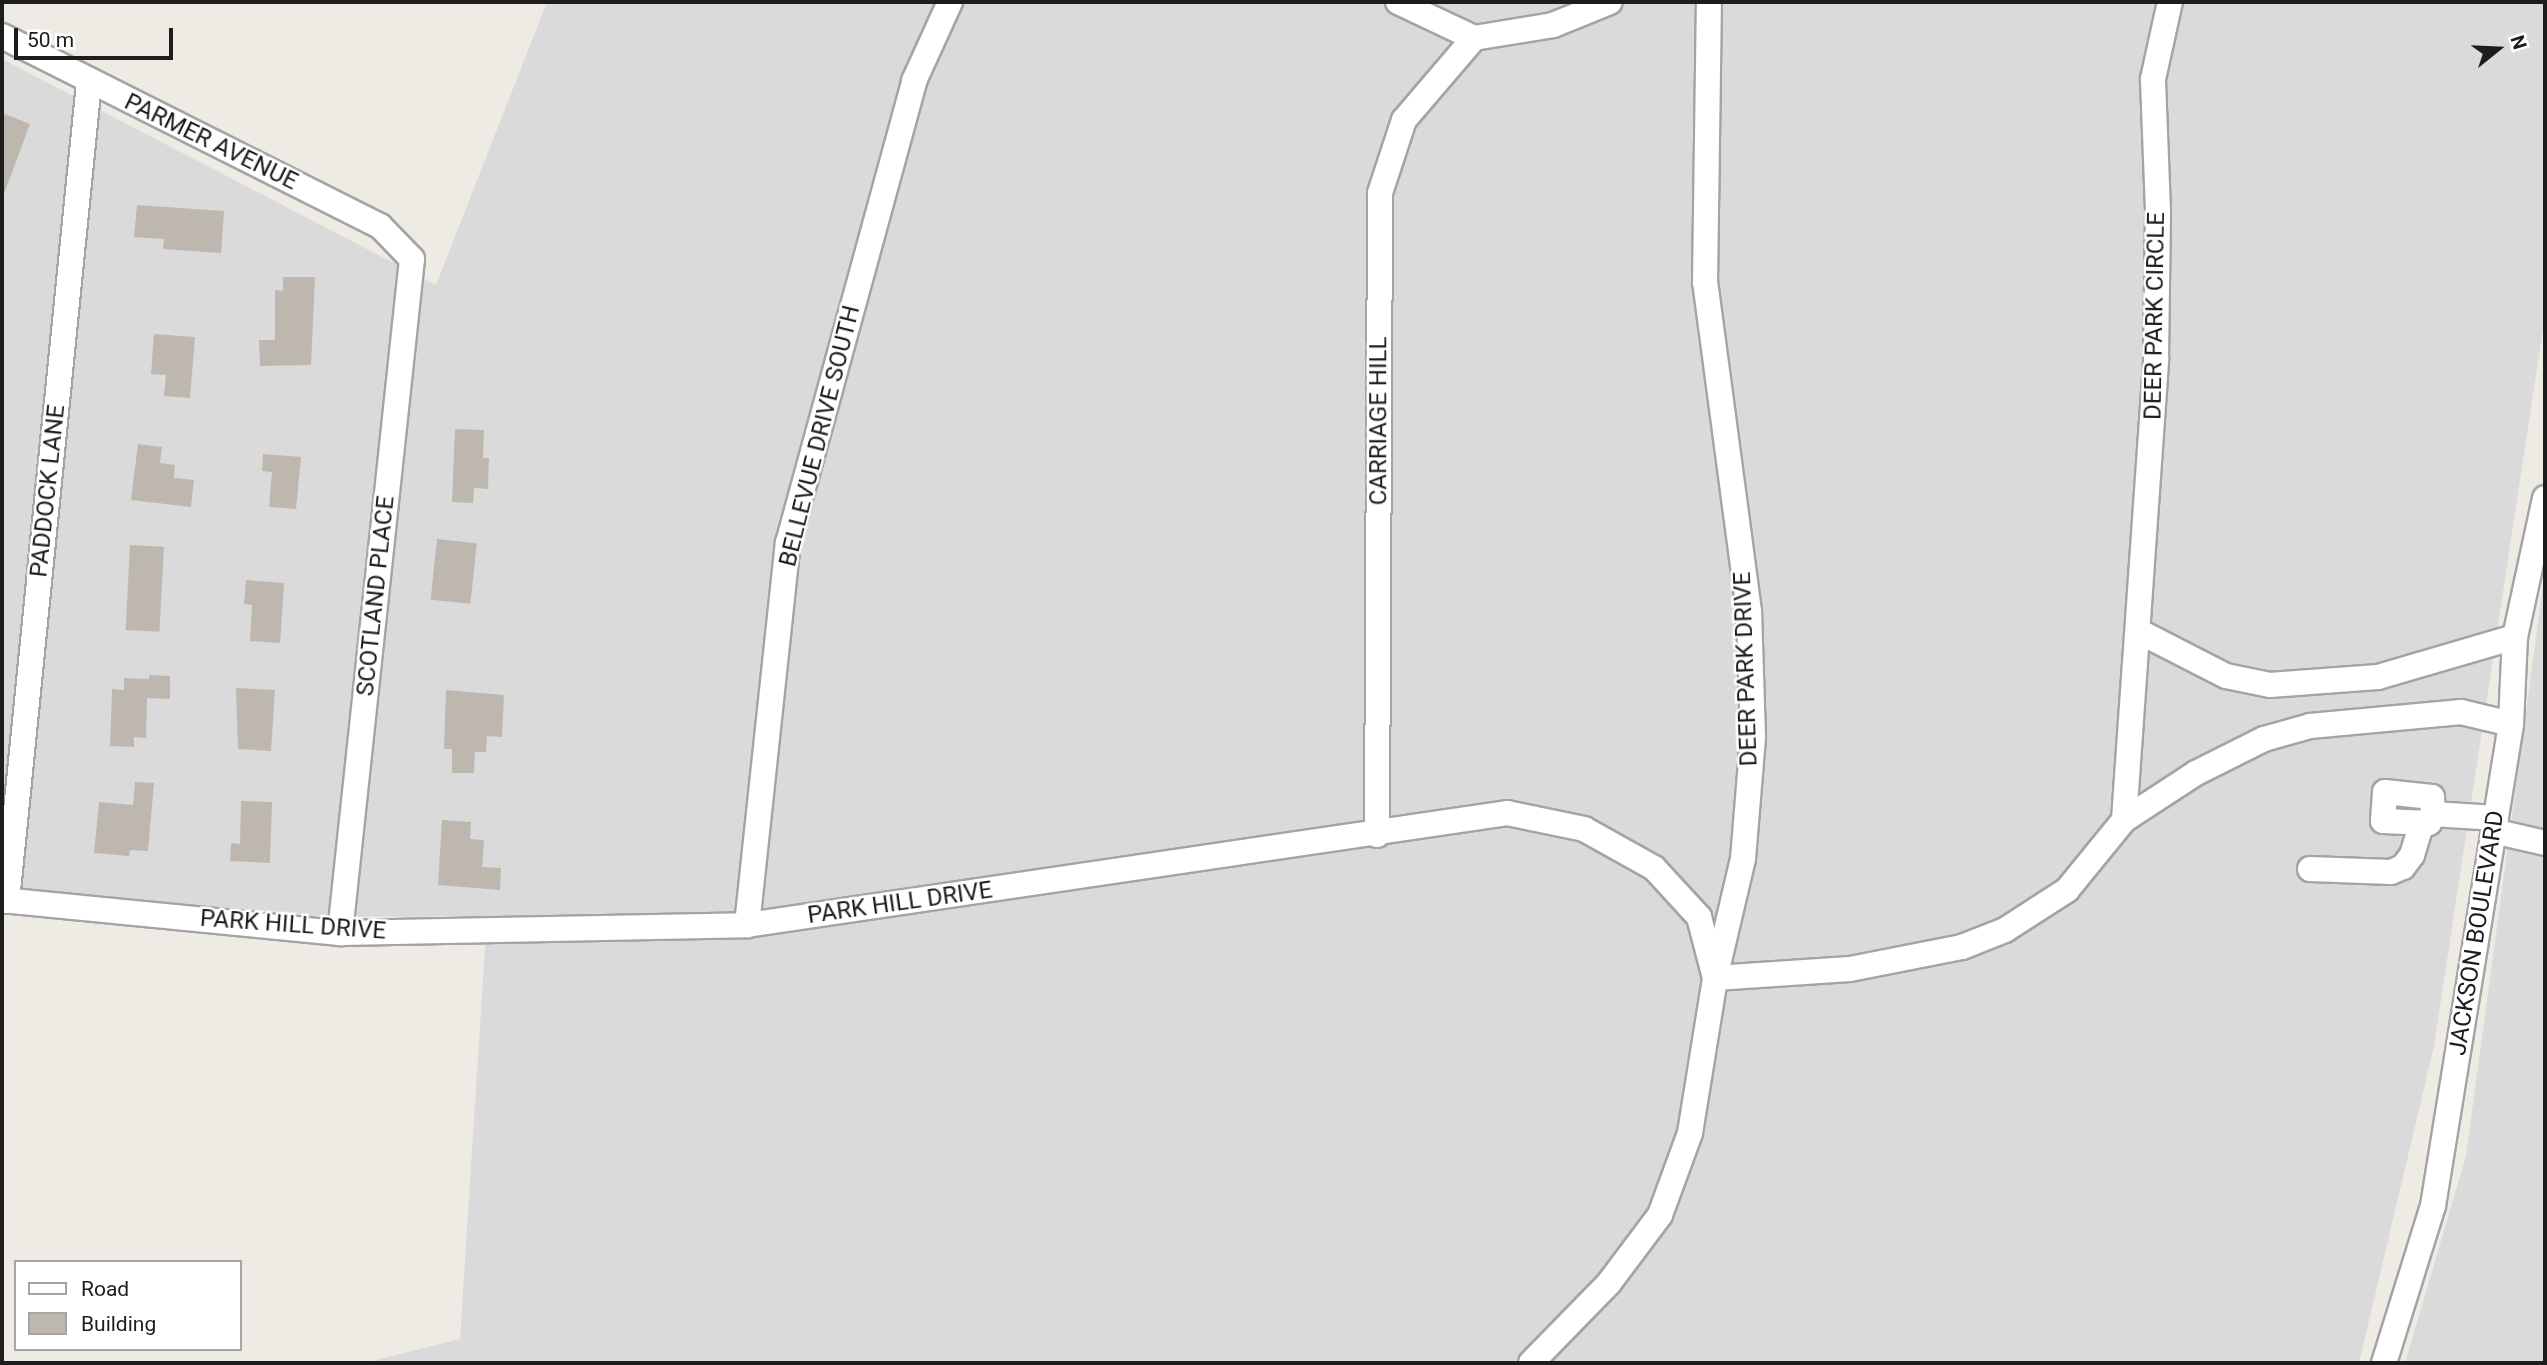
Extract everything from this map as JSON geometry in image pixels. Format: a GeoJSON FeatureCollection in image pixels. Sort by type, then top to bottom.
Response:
{"type":"FeatureCollection","features":[{"type":"Feature","properties":{"kind":"street","name":"BELLEVUE DRIVE SOUTH"},"geometry":{"type":"LineString","coordinates":[[747,925],[788,543],[914,81],[950,2]]}},
{"type":"Feature","properties":{"kind":"street"},"geometry":{"type":"LineString","coordinates":[[1398,2],[1474,38],[1553,25],[1610,2]]}},
{"type":"Feature","properties":{"kind":"street","name":"DEER PARK DRIVE"},"geometry":{"type":"LineString","coordinates":[[1531,1363],[1609,1283],[1660,1215],[1690,1133],[1715,978],[1743,859],[1753,737],[1749,611],[1705,284],[1709,2]]}},
{"type":"Feature","properties":{"kind":"street","name":"DEER PARK CIRCLE"},"geometry":{"type":"LineString","coordinates":[[2124,820],[2156,357],[2158,211],[2153,79],[2170,2]]}},
{"type":"Feature","properties":{"kind":"street","name":"PARMER AVENUE"},"geometry":{"type":"LineString","coordinates":[[2,36],[380,226],[412,259]]}},
{"type":"Feature","properties":{"kind":"street","name":"CARRIAGE HILL"},"geometry":{"type":"LineString","coordinates":[[1377,835],[1380,193],[1404,120],[1474,38]]}},
{"type":"Feature","properties":{"kind":"street","name":"PADDOCK LANE"},"geometry":{"type":"LineString","coordinates":[[4,901],[89,82]]}},
{"type":"Feature","properties":{"kind":"street","name":"SCOTLAND PLACE"},"geometry":{"type":"LineString","coordinates":[[340,933],[412,259]]}},
{"type":"Feature","properties":{"kind":"street","name":"JACKSON BOULEVARD"},"geometry":{"type":"LineString","coordinates":[[2384,1363],[2433,1206],[2511,724],[2515,637],[2545,498]]}},
{"type":"Feature","properties":{"kind":"street"},"geometry":{"type":"LineString","coordinates":[[2138,631],[2225,676],[2270,685],[2378,677],[2515,637]]}},
{"type":"Feature","properties":{"kind":"street"},"geometry":{"type":"LineString","coordinates":[[1715,978],[1850,969],[1962,947],[2005,930],[2067,890],[2124,820],[2196,773],[2264,739],[2310,726],[2461,712],[2511,724]]}},
{"type":"Feature","properties":{"kind":"street","name":"PARK HILL DRIVE"},"geometry":{"type":"LineString","coordinates":[[4,901],[340,933],[747,925],[1377,835],[1507,813],[1584,829],[1654,868],[1699,917],[1715,978]]}},
{"type":"Feature","properties":{"kind":"street"},"geometry":{"type":"LineString","coordinates":[[2310,869],[2390,872],[2403,867],[2412,855],[2427,819],[2495,824],[2545,843]]}},
{"type":"Feature","properties":{"kind":"shaded area"},"geometry":{"type":"Polygon","coordinates":[[[547,2],[2545,2],[2545,316],[2434,1046],[2359,1363],[364,1363],[460,1339],[487,916],[323,917],[2,894],[2,59],[436,285],[547,2]]]}},
{"type":"Feature","properties":{"kind":"shaded area"},"geometry":{"type":"Polygon","coordinates":[[[2545,571],[2545,1363],[2405,1363],[2466,1156],[2545,571]]]}},
{"type":"Feature","properties":{"kind":"building"},"geometry":{"type":"Polygon","coordinates":[[[2,113],[30,124],[4,194],[2,194],[2,113]]]}},
{"type":"Feature","properties":{"kind":"building"},"geometry":{"type":"Polygon","coordinates":[[[137,205],[224,211],[221,253],[163,249],[164,239],[134,237],[137,205]]]}},
{"type":"Feature","properties":{"kind":"building"},"geometry":{"type":"Polygon","coordinates":[[[283,277],[315,277],[311,365],[260,366],[259,340],[275,340],[275,290],[283,291],[283,277]]]}},
{"type":"Feature","properties":{"kind":"building"},"geometry":{"type":"Polygon","coordinates":[[[154,334],[195,337],[190,398],[164,396],[166,375],[151,374],[154,334]]]}},
{"type":"Feature","properties":{"kind":"building"},"geometry":{"type":"Polygon","coordinates":[[[455,429],[484,430],[483,458],[489,458],[488,489],[474,488],[473,503],[452,502],[455,429]]]}},
{"type":"Feature","properties":{"kind":"building"},"geometry":{"type":"Polygon","coordinates":[[[138,444],[162,447],[160,463],[175,465],[174,478],[194,480],[191,507],[131,500],[138,444]]]}},
{"type":"Feature","properties":{"kind":"building"},"geometry":{"type":"Polygon","coordinates":[[[263,454],[301,457],[296,509],[269,507],[272,472],[262,471],[263,454]]]}},
{"type":"Feature","properties":{"kind":"building"},"geometry":{"type":"Polygon","coordinates":[[[437,539],[477,543],[470,604],[431,600],[437,539]]]}},
{"type":"Feature","properties":{"kind":"building"},"geometry":{"type":"Polygon","coordinates":[[[130,545],[164,547],[160,632],[126,630],[130,545]]]}},
{"type":"Feature","properties":{"kind":"building"},"geometry":{"type":"Polygon","coordinates":[[[246,580],[284,583],[280,643],[250,641],[252,605],[244,604],[246,580]]]}},
{"type":"Feature","properties":{"kind":"building"},"geometry":{"type":"Polygon","coordinates":[[[149,675],[170,676],[170,699],[147,698],[146,738],[134,737],[134,747],[110,746],[112,689],[124,690],[124,678],[149,679],[149,675]]]}},
{"type":"Feature","properties":{"kind":"building"},"geometry":{"type":"Polygon","coordinates":[[[236,688],[275,690],[271,751],[238,749],[236,688]]]}},
{"type":"Feature","properties":{"kind":"building"},"geometry":{"type":"Polygon","coordinates":[[[446,690],[504,695],[502,737],[487,736],[486,752],[475,752],[474,773],[452,773],[452,749],[444,749],[446,690]]]}},
{"type":"Feature","properties":{"kind":"building"},"geometry":{"type":"Polygon","coordinates":[[[135,782],[154,783],[148,851],[130,850],[129,856],[94,853],[99,802],[133,805],[135,782]]]}},
{"type":"Feature","properties":{"kind":"building"},"geometry":{"type":"Polygon","coordinates":[[[241,801],[272,802],[270,863],[230,861],[231,843],[240,844],[241,801]]]}},
{"type":"Feature","properties":{"kind":"building"},"geometry":{"type":"Polygon","coordinates":[[[442,820],[471,822],[470,839],[484,840],[482,867],[501,868],[500,890],[438,885],[442,820]]]}}]}
